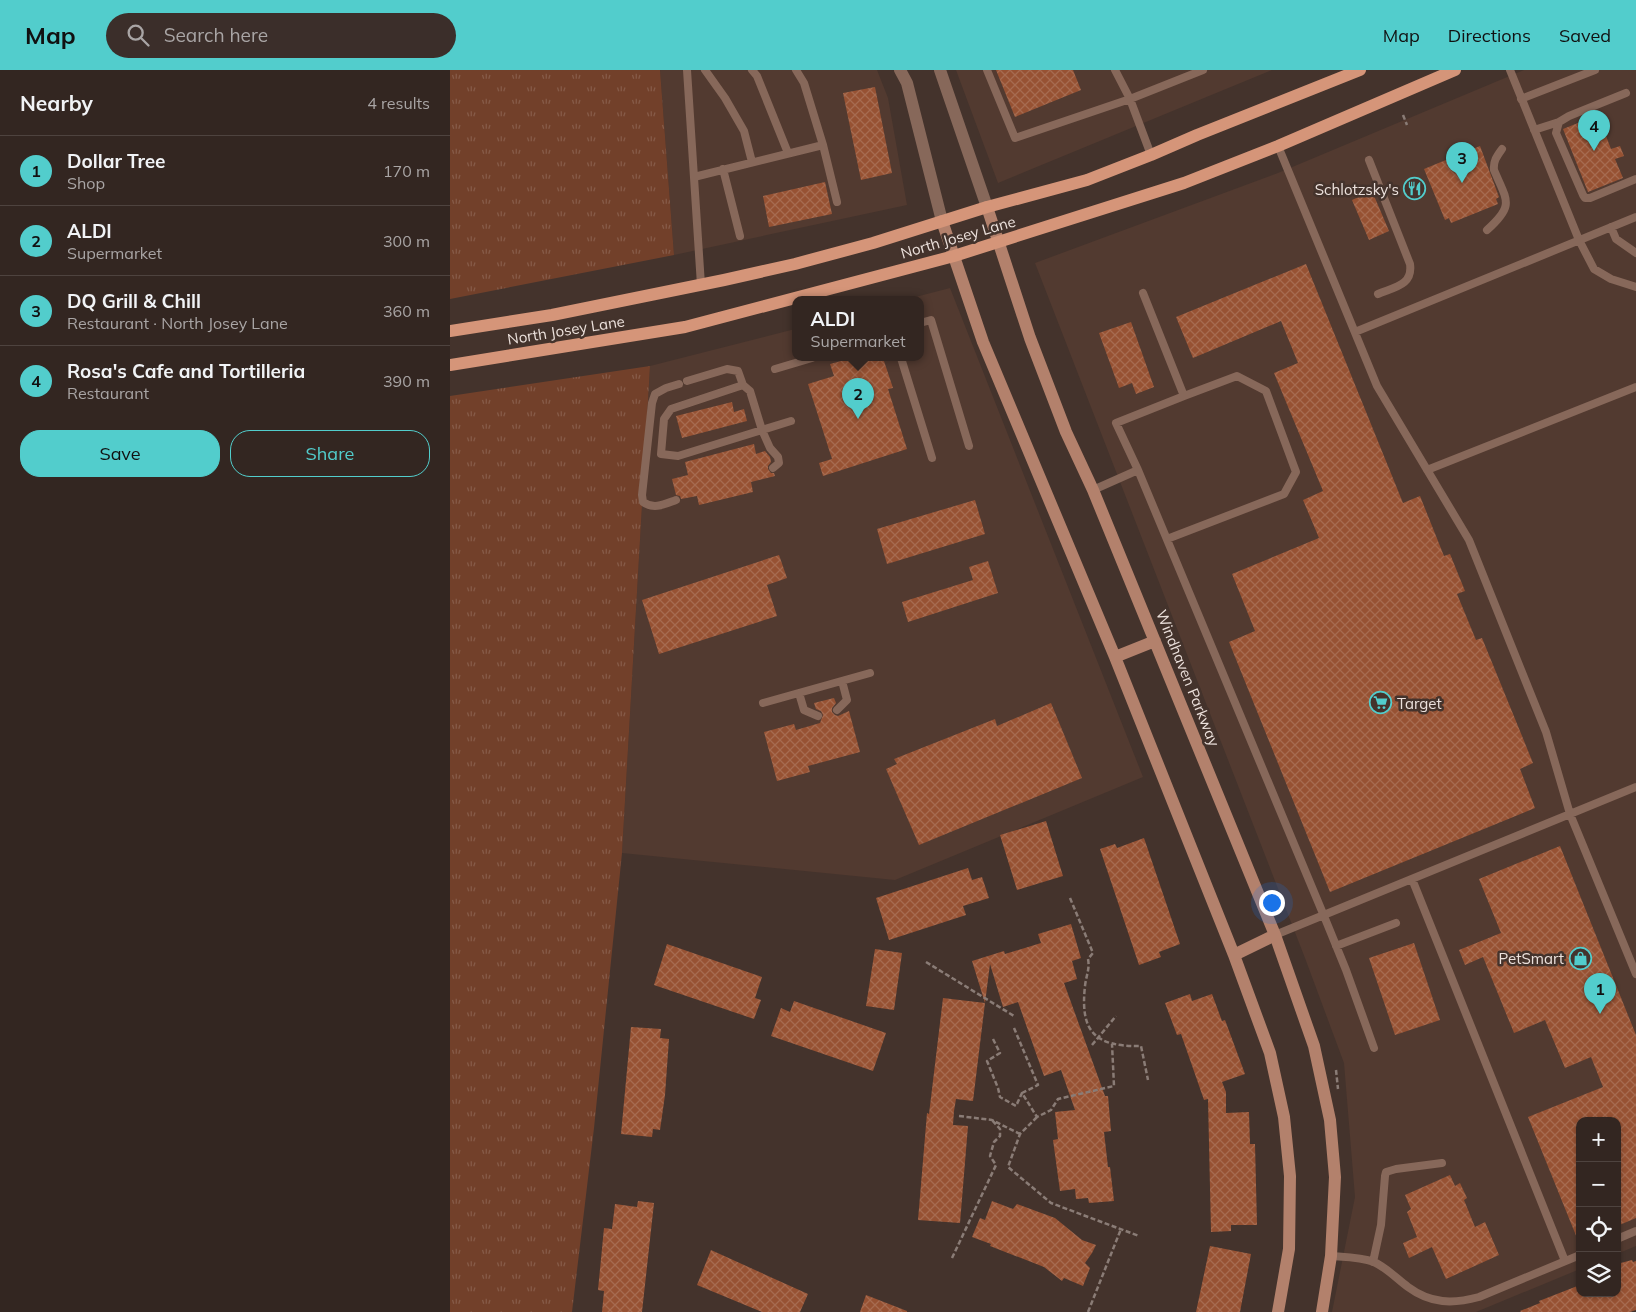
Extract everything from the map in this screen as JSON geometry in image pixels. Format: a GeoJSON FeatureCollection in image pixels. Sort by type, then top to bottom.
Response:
{"type":"FeatureCollection","features":[{"type":"Feature","properties":{"kind":"main road","name":"North Josey Lane"},"geometry":{"type":"LineString","coordinates":[[450,331],[552,315],[701,284],[796,264],[872,243],[987,207],[1087,180],[1151,155],[1344,73],[1360,70]]}},
{"type":"Feature","properties":{"kind":"main road","name":"North Josey Lane"},"geometry":{"type":"LineString","coordinates":[[802,296],[954,256],[1184,183],[1278,146],[1455,70]]}},
{"type":"Feature","properties":{"kind":"main road","name":"Windhaven Parkway"},"geometry":{"type":"LineString","coordinates":[[987,207],[1033,347],[1066,432],[1093,490],[1275,936],[1314,1046],[1330,1120],[1335,1177],[1332,1256],[1322,1312]]}},
{"type":"Feature","properties":{"kind":"main road"},"geometry":{"type":"LineString","coordinates":[[942,221],[987,351],[1115,657],[1234,955],[1270,1053],[1287,1135],[1290,1176],[1289,1249],[1278,1312]]}},
{"type":"Feature","properties":{"kind":"main road","name":"North Josey Lane"},"geometry":{"type":"LineString","coordinates":[[450,365],[684,327],[792,299]]}},
{"type":"Feature","properties":{"kind":"main road"},"geometry":{"type":"LineString","coordinates":[[1115,657],[1155,641]]}},
{"type":"Feature","properties":{"kind":"main road"},"geometry":{"type":"LineString","coordinates":[[1234,955],[1275,936]]}},
{"type":"Feature","properties":{"kind":"street"},"geometry":{"type":"LineString","coordinates":[[900,70],[907,83],[942,221]]}},
{"type":"Feature","properties":{"kind":"street","name":"Windhaven Parkway"},"geometry":{"type":"LineString","coordinates":[[940,70],[987,207]]}},
{"type":"Feature","properties":{"kind":"lane"},"geometry":{"type":"LineString","coordinates":[[687,70],[701,284]]}},
{"type":"Feature","properties":{"kind":"lane"},"geometry":{"type":"LineString","coordinates":[[705,70],[725,98],[744,131],[752,162]]}},
{"type":"Feature","properties":{"kind":"lane"},"geometry":{"type":"LineString","coordinates":[[752,70],[757,76],[788,153]]}},
{"type":"Feature","properties":{"kind":"lane"},"geometry":{"type":"LineString","coordinates":[[796,70],[804,83],[823,145],[837,202]]}},
{"type":"Feature","properties":{"kind":"lane"},"geometry":{"type":"LineString","coordinates":[[987,70],[1015,138],[1130,99],[1203,70]]}},
{"type":"Feature","properties":{"kind":"lane"},"geometry":{"type":"LineString","coordinates":[[1115,70],[1130,99],[1151,155]]}},
{"type":"Feature","properties":{"kind":"lane"},"geometry":{"type":"LineString","coordinates":[[1510,70],[1579,240],[1594,269],[1611,279],[1636,287]]}},
{"type":"Feature","properties":{"kind":"lane"},"geometry":{"type":"LineString","coordinates":[[1521,100],[1595,70]]}},
{"type":"Feature","properties":{"kind":"lane"},"geometry":{"type":"LineString","coordinates":[[1534,130],[1559,122],[1569,116],[1626,93]]}},
{"type":"Feature","properties":{"kind":"lane"},"geometry":{"type":"LineString","coordinates":[[1559,122],[1556,133],[1585,198],[1590,198],[1636,179]]}},
{"type":"Feature","properties":{"kind":"lane"},"geometry":{"type":"LineString","coordinates":[[694,177],[823,145]]}},
{"type":"Feature","properties":{"kind":"lane"},"geometry":{"type":"LineString","coordinates":[[1278,146],[1378,386],[1469,540],[1546,732],[1570,814],[1636,974]]}},
{"type":"Feature","properties":{"kind":"lane"},"geometry":{"type":"LineString","coordinates":[[1487,230],[1498,220],[1507,206],[1507,200],[1494,170],[1494,160],[1502,149]]}},
{"type":"Feature","properties":{"kind":"lane"},"geometry":{"type":"LineString","coordinates":[[1369,160],[1411,270],[1408,280],[1378,294]]}},
{"type":"Feature","properties":{"kind":"lane"},"geometry":{"type":"LineString","coordinates":[[724,169],[740,236]]}},
{"type":"Feature","properties":{"kind":"lane"},"geometry":{"type":"LineString","coordinates":[[1355,332],[1636,217]]}},
{"type":"Feature","properties":{"kind":"lane"},"geometry":{"type":"LineString","coordinates":[[1611,227],[1616,239],[1636,253]]}},
{"type":"Feature","properties":{"kind":"lane"},"geometry":{"type":"LineString","coordinates":[[1144,293],[1184,396]]}},
{"type":"Feature","properties":{"kind":"lane"},"geometry":{"type":"LineString","coordinates":[[924,322],[931,320],[969,446]]}},
{"type":"Feature","properties":{"kind":"lane"},"geometry":{"type":"LineString","coordinates":[[775,369],[802,361]]}},
{"type":"Feature","properties":{"kind":"lane"},"geometry":{"type":"LineString","coordinates":[[902,361],[932,458]]}},
{"type":"Feature","properties":{"kind":"lane"},"geometry":{"type":"LineString","coordinates":[[688,382],[726,369],[738,371],[743,385],[750,391],[762,430],[770,448],[778,457],[779,463],[773,468]]}},
{"type":"Feature","properties":{"kind":"lane"},"geometry":{"type":"LineString","coordinates":[[1166,539],[1284,494],[1296,472],[1266,391],[1237,376],[1116,423],[1138,470],[1166,539],[1324,916],[1374,1048]]}},
{"type":"Feature","properties":{"kind":"lane"},"geometry":{"type":"LineString","coordinates":[[676,500],[655,507],[648,506],[644,502],[642,495],[652,403],[655,394],[679,384]]}},
{"type":"Feature","properties":{"kind":"lane"},"geometry":{"type":"LineString","coordinates":[[743,385],[672,409],[664,419],[662,454],[678,456],[791,421]]}},
{"type":"Feature","properties":{"kind":"lane"},"geometry":{"type":"LineString","coordinates":[[1427,470],[1636,387]]}},
{"type":"Feature","properties":{"kind":"lane"},"geometry":{"type":"LineString","coordinates":[[1093,490],[1138,470]]}},
{"type":"Feature","properties":{"kind":"lane"},"geometry":{"type":"LineString","coordinates":[[762,703],[870,673]]}},
{"type":"Feature","properties":{"kind":"lane"},"geometry":{"type":"LineString","coordinates":[[838,710],[847,700],[842,681]]}},
{"type":"Feature","properties":{"kind":"lane"},"geometry":{"type":"LineString","coordinates":[[799,693],[804,710],[818,716]]}},
{"type":"Feature","properties":{"kind":"lane"},"geometry":{"type":"LineString","coordinates":[[1275,936],[1636,787]]}},
{"type":"Feature","properties":{"kind":"lane"},"geometry":{"type":"LineString","coordinates":[[1412,879],[1565,1261]]}},
{"type":"Feature","properties":{"kind":"lane"},"geometry":{"type":"LineString","coordinates":[[1336,946],[1396,923]]}},
{"type":"Feature","properties":{"kind":"lane"},"geometry":{"type":"LineString","coordinates":[[1373,1262],[1381,1226],[1386,1172],[1442,1163]]}},
{"type":"Feature","properties":{"kind":"lane"},"geometry":{"type":"LineString","coordinates":[[1621,1238],[1636,1232]]}},
{"type":"Feature","properties":{"kind":"lane"},"geometry":{"type":"LineString","coordinates":[[1332,1256],[1357,1258],[1373,1262],[1422,1296],[1436,1301],[1449,1302],[1479,1297],[1576,1257]]}},
{"type":"Feature","properties":{"kind":"path"},"geometry":{"type":"LineString","coordinates":[[1403,115],[1406,125]]}},
{"type":"Feature","properties":{"kind":"path"},"geometry":{"type":"LineString","coordinates":[[1070,898],[1093,953],[1088,960],[1090,969],[1086,979],[1085,1019],[1098,1037],[1112,1044],[1141,1046],[1148,1080]]}},
{"type":"Feature","properties":{"kind":"path"},"geometry":{"type":"LineString","coordinates":[[926,962],[1014,1016]]}},
{"type":"Feature","properties":{"kind":"path"},"geometry":{"type":"LineString","coordinates":[[1092,1045],[1116,1016]]}},
{"type":"Feature","properties":{"kind":"path"},"geometry":{"type":"LineString","coordinates":[[994,1039],[1000,1053],[987,1061],[1000,1097],[1016,1106],[1022,1093],[1038,1085],[1014,1028]]}},
{"type":"Feature","properties":{"kind":"path"},"geometry":{"type":"LineString","coordinates":[[1112,1044],[1114,1086],[1058,1099],[1051,1110],[1037,1117],[1020,1134],[1008,1167],[1052,1203],[1139,1236]]}},
{"type":"Feature","properties":{"kind":"path"},"geometry":{"type":"LineString","coordinates":[[1022,1093],[1037,1117]]}},
{"type":"Feature","properties":{"kind":"path"},"geometry":{"type":"LineString","coordinates":[[959,1116],[992,1120],[1020,1134]]}},
{"type":"Feature","properties":{"kind":"path"},"geometry":{"type":"LineString","coordinates":[[952,1258],[996,1165],[990,1156],[994,1142],[1000,1136],[1000,1129],[992,1120]]}},
{"type":"Feature","properties":{"kind":"path"},"geometry":{"type":"LineString","coordinates":[[1088,1312],[1121,1229]]}},
{"type":"Feature","properties":{"kind":"shaded area"},"geometry":{"type":"Polygon","coordinates":[[[660,70],[877,70],[888,98],[907,205],[674,255],[660,70]]]}},
{"type":"Feature","properties":{"kind":"shaded area"},"geometry":{"type":"Polygon","coordinates":[[[956,70],[1272,70],[998,183],[956,70]]]}},
{"type":"Feature","properties":{"kind":"shaded area"},"geometry":{"type":"Polygon","coordinates":[[[1524,70],[1636,70],[1636,1246],[1621,1252],[1621,1117],[1576,1117],[1576,1271],[1476,1312],[1332,1312],[1355,1197],[1344,1063],[1035,263],[1278,173],[1524,70]]]}},
{"type":"Feature","properties":{"kind":"shaded area"},"geometry":{"type":"Polygon","coordinates":[[[950,288],[1143,777],[895,880],[622,853],[650,366],[792,330],[792,361],[924,361],[924,296],[919,296],[950,288]]]}},
{"type":"Feature","properties":{"kind":"green space"},"geometry":{"type":"Polygon","coordinates":[[[450,70],[660,70],[674,255],[450,299],[450,70]]]}},
{"type":"Feature","properties":{"kind":"green space"},"geometry":{"type":"Polygon","coordinates":[[[650,366],[622,853],[594,1128],[572,1312],[450,1312],[450,396],[650,366]]]}},
{"type":"Feature","properties":{"kind":"building"},"geometry":{"type":"Polygon","coordinates":[[[996,70],[1073,70],[1081,90],[1015,117],[996,70]]]}},
{"type":"Feature","properties":{"kind":"building"},"geometry":{"type":"Polygon","coordinates":[[[875,87],[892,173],[861,180],[843,93],[875,87]]]}},
{"type":"Feature","properties":{"kind":"building"},"geometry":{"type":"Polygon","coordinates":[[[1598,115],[1611,149],[1620,146],[1624,156],[1615,159],[1623,178],[1588,192],[1563,129],[1598,115]]]}},
{"type":"Feature","properties":{"kind":"building"},"geometry":{"type":"Polygon","coordinates":[[[1480,146],[1499,197],[1496,199],[1498,204],[1451,223],[1449,218],[1445,220],[1424,169],[1480,146]]]}},
{"type":"Feature","properties":{"kind":"building"},"geometry":{"type":"Polygon","coordinates":[[[825,182],[832,214],[769,227],[763,196],[825,182]]]}},
{"type":"Feature","properties":{"kind":"building"},"geometry":{"type":"Polygon","coordinates":[[[1372,191],[1389,231],[1369,240],[1352,200],[1372,191]]]}},
{"type":"Feature","properties":{"kind":"building","name":"Target"},"geometry":{"type":"Polygon","coordinates":[[[1306,264],[1403,503],[1420,496],[1444,556],[1450,554],[1465,591],[1457,594],[1476,640],[1482,638],[1533,763],[1520,769],[1535,808],[1330,892],[1229,642],[1255,631],[1232,574],[1319,538],[1303,500],[1323,491],[1274,373],[1298,363],[1281,321],[1193,358],[1176,317],[1306,264]]]}},
{"type":"Feature","properties":{"kind":"building"},"geometry":{"type":"Polygon","coordinates":[[[1131,322],[1154,387],[1136,394],[1132,383],[1119,388],[1099,333],[1131,322]]]}},
{"type":"Feature","properties":{"kind":"building"},"geometry":{"type":"Polygon","coordinates":[[[841,361],[884,361],[893,388],[888,389],[907,449],[823,476],[819,463],[832,459],[808,384],[834,376],[830,364],[841,361]]]}},
{"type":"Feature","properties":{"kind":"building"},"geometry":{"type":"Polygon","coordinates":[[[732,402],[734,412],[744,409],[747,421],[682,438],[676,416],[732,402]]]}},
{"type":"Feature","properties":{"kind":"building"},"geometry":{"type":"Polygon","coordinates":[[[754,444],[756,454],[765,451],[770,457],[771,462],[768,469],[775,476],[751,482],[753,492],[699,505],[697,496],[681,499],[680,496],[676,495],[672,479],[688,475],[685,462],[754,444]]]}},
{"type":"Feature","properties":{"kind":"building"},"geometry":{"type":"Polygon","coordinates":[[[975,500],[985,534],[887,564],[877,529],[975,500]]]}},
{"type":"Feature","properties":{"kind":"building"},"geometry":{"type":"Polygon","coordinates":[[[779,555],[787,578],[767,585],[777,616],[659,654],[642,600],[779,555]]]}},
{"type":"Feature","properties":{"kind":"building"},"geometry":{"type":"Polygon","coordinates":[[[988,561],[998,593],[908,622],[902,602],[973,580],[969,567],[988,561]]]}},
{"type":"Feature","properties":{"kind":"building"},"geometry":{"type":"Polygon","coordinates":[[[834,698],[836,703],[832,708],[832,712],[835,715],[838,716],[849,711],[860,752],[808,766],[810,772],[777,781],[764,732],[794,724],[796,730],[820,723],[823,715],[821,711],[816,709],[814,703],[834,698]]]}},
{"type":"Feature","properties":{"kind":"building"},"geometry":{"type":"Polygon","coordinates":[[[1051,703],[1082,778],[919,845],[886,769],[897,764],[894,759],[995,719],[997,726],[1051,703]]]}},
{"type":"Feature","properties":{"kind":"building"},"geometry":{"type":"Polygon","coordinates":[[[1046,821],[1063,876],[1017,890],[1000,835],[1046,821]]]}},
{"type":"Feature","properties":{"kind":"building"},"geometry":{"type":"Polygon","coordinates":[[[1144,838],[1180,944],[1159,952],[1161,957],[1139,965],[1100,849],[1115,844],[1117,848],[1144,838]]]}},
{"type":"Feature","properties":{"kind":"building"},"geometry":{"type":"Polygon","coordinates":[[[1560,846],[1636,1035],[1636,1218],[1621,1224],[1621,1117],[1576,1117],[1576,1236],[1528,1117],[1603,1087],[1591,1057],[1565,1068],[1545,1020],[1514,1033],[1483,957],[1465,965],[1459,950],[1501,933],[1479,879],[1560,846]]]}},
{"type":"Feature","properties":{"kind":"building"},"geometry":{"type":"Polygon","coordinates":[[[968,868],[972,880],[982,877],[989,898],[963,906],[966,915],[889,940],[876,898],[968,868]]]}},
{"type":"Feature","properties":{"kind":"building"},"geometry":{"type":"Polygon","coordinates":[[[1071,924],[1081,958],[1072,961],[1077,979],[1064,983],[1105,1096],[1108,1096],[1111,1131],[1104,1132],[1114,1201],[1089,1203],[1088,1198],[1076,1199],[1075,1189],[1060,1191],[1053,1140],[1058,1139],[1055,1112],[1075,1110],[1061,1070],[1044,1076],[1018,1002],[1003,1007],[990,964],[985,1003],[972,961],[1004,951],[1005,954],[1041,943],[1038,934],[1071,924]]]}},
{"type":"Feature","properties":{"kind":"building"},"geometry":{"type":"Polygon","coordinates":[[[1414,943],[1440,1020],[1395,1035],[1369,958],[1414,943]]]}},
{"type":"Feature","properties":{"kind":"building"},"geometry":{"type":"Polygon","coordinates":[[[667,944],[762,977],[755,998],[761,1000],[754,1019],[654,985],[667,944]]]}},
{"type":"Feature","properties":{"kind":"building"},"geometry":{"type":"Polygon","coordinates":[[[875,949],[902,953],[894,1010],[866,1006],[875,949]]]}},
{"type":"Feature","properties":{"kind":"building"},"geometry":{"type":"Polygon","coordinates":[[[1190,994],[1192,1001],[1212,994],[1222,1021],[1225,1020],[1245,1074],[1222,1082],[1226,1092],[1226,1113],[1249,1112],[1250,1144],[1255,1144],[1257,1225],[1231,1225],[1231,1231],[1211,1232],[1208,1099],[1204,1100],[1181,1034],[1177,1035],[1165,1003],[1190,994]]]}},
{"type":"Feature","properties":{"kind":"building"},"geometry":{"type":"Polygon","coordinates":[[[943,998],[985,1003],[973,1101],[956,1099],[954,1111],[953,1125],[968,1126],[960,1223],[918,1220],[927,1113],[929,1114],[943,998]]]}},
{"type":"Feature","properties":{"kind":"building"},"geometry":{"type":"Polygon","coordinates":[[[794,1001],[886,1033],[873,1071],[771,1036],[781,1008],[790,1012],[794,1001]]]}},
{"type":"Feature","properties":{"kind":"building"},"geometry":{"type":"Polygon","coordinates":[[[631,1027],[661,1029],[660,1038],[669,1039],[665,1095],[660,1130],[653,1129],[652,1137],[621,1134],[631,1027]]]}},
{"type":"Feature","properties":{"kind":"building"},"geometry":{"type":"Polygon","coordinates":[[[1450,1175],[1455,1186],[1460,1183],[1467,1198],[1464,1200],[1475,1227],[1485,1222],[1499,1255],[1446,1279],[1432,1247],[1409,1258],[1403,1243],[1417,1237],[1407,1212],[1411,1209],[1405,1195],[1450,1175]]]}},
{"type":"Feature","properties":{"kind":"building"},"geometry":{"type":"Polygon","coordinates":[[[638,1201],[654,1203],[642,1312],[602,1312],[604,1291],[598,1290],[604,1228],[612,1229],[615,1204],[637,1207],[638,1201]]]}},
{"type":"Feature","properties":{"kind":"building"},"geometry":{"type":"Polygon","coordinates":[[[992,1201],[1013,1209],[1017,1204],[1055,1218],[1082,1240],[1096,1245],[1085,1263],[1090,1268],[1083,1286],[1064,1278],[1062,1281],[1044,1267],[972,1237],[980,1218],[985,1220],[992,1201]]]}},
{"type":"Feature","properties":{"kind":"building"},"geometry":{"type":"Polygon","coordinates":[[[1210,1246],[1251,1254],[1240,1312],[1196,1312],[1210,1246]]]}},
{"type":"Feature","properties":{"kind":"building"},"geometry":{"type":"Polygon","coordinates":[[[711,1250],[808,1294],[800,1312],[762,1312],[697,1285],[711,1250]]]}},
{"type":"Feature","properties":{"kind":"building"},"geometry":{"type":"Polygon","coordinates":[[[1632,1260],[1633,1262],[1636,1261],[1636,1310],[1630,1312],[1520,1311],[1540,1303],[1539,1301],[1576,1287],[1576,1297],[1621,1297],[1621,1263],[1632,1260]]]}},
{"type":"Feature","properties":{"kind":"building"},"geometry":{"type":"Polygon","coordinates":[[[866,1295],[907,1311],[907,1312],[860,1312],[866,1295]]]}},
{"type":"Feature","properties":{"kind":"place","name":"Rosa's Cafe and Tortilleria"},"geometry":{"type":"Point","coordinates":[1594,151]}},
{"type":"Feature","properties":{"kind":"place","name":"DQ Grill & Chill"},"geometry":{"type":"Point","coordinates":[1462,183]}},
{"type":"Feature","properties":{"kind":"place","name":"Schlotzsky's"},"geometry":{"type":"Point","coordinates":[1415,189]}},
{"type":"Feature","properties":{"kind":"place","name":"ALDI"},"geometry":{"type":"Point","coordinates":[858,419]}},
{"type":"Feature","properties":{"kind":"place","name":"Target"},"geometry":{"type":"Point","coordinates":[1381,703]}},
{"type":"Feature","properties":{"kind":"place","name":"PetSmart"},"geometry":{"type":"Point","coordinates":[1580,958]}},
{"type":"Feature","properties":{"kind":"place","name":"Dollar Tree"},"geometry":{"type":"Point","coordinates":[1600,1014]}}]}
